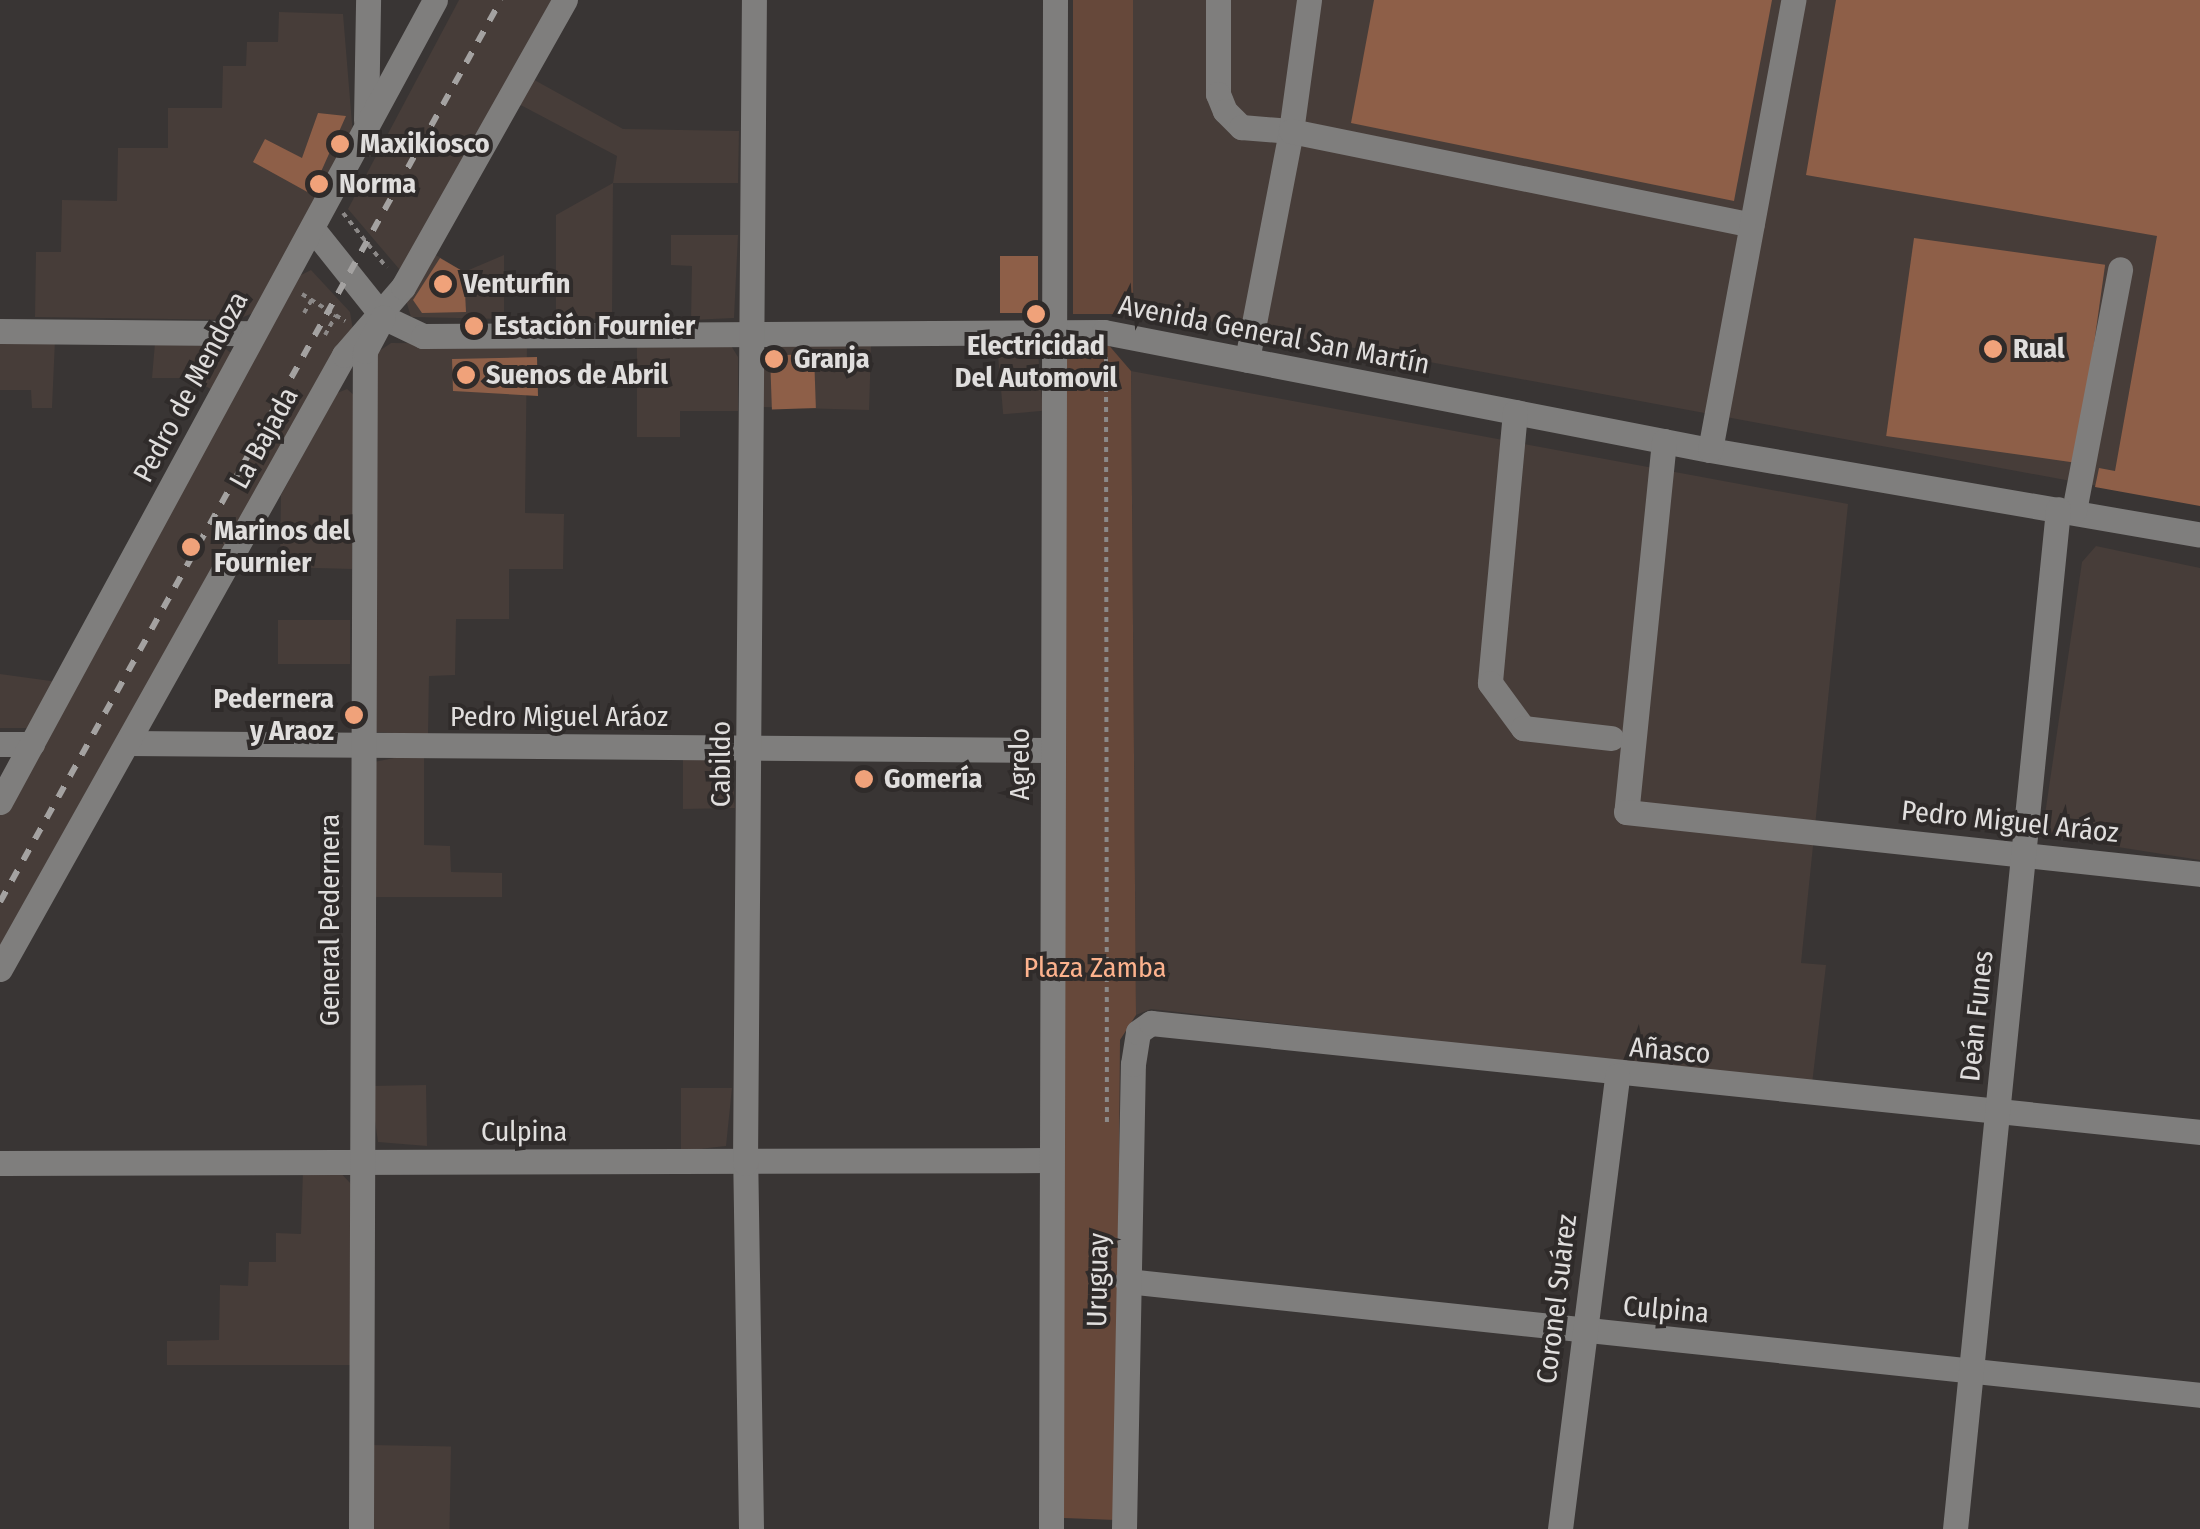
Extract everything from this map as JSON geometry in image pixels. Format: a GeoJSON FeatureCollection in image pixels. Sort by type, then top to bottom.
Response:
{"type":"FeatureCollection","features":[{"type":"Feature","properties":{"kind":"street"},"geometry":{"type":"LineString","coordinates":[[365,130],[368,0]]}},
{"type":"Feature","properties":{"kind":"street","name":"Pedro de Mendoza"},"geometry":{"type":"LineString","coordinates":[[0,802],[434,0]]}},
{"type":"Feature","properties":{"kind":"street","name":"La Bajada"},"geometry":{"type":"LineString","coordinates":[[0,969],[373,324],[403,286],[566,0]]}},
{"type":"Feature","properties":{"kind":"street","name":"Cabildo"},"geometry":{"type":"LineString","coordinates":[[751,1529],[746,1163],[754,0]]}},
{"type":"Feature","properties":{"kind":"street","name":"Agrelo"},"geometry":{"type":"LineString","coordinates":[[1051,1529],[1048,1160],[1057,334],[1055,0]]}},
{"type":"Feature","properties":{"kind":"street"},"geometry":{"type":"LineString","coordinates":[[1218,0],[1218,94],[1225,111],[1241,127],[1291,131],[1752,225]]}},
{"type":"Feature","properties":{"kind":"street"},"geometry":{"type":"LineString","coordinates":[[1246,360],[1291,131],[1309,0]]}},
{"type":"Feature","properties":{"kind":"street"},"geometry":{"type":"LineString","coordinates":[[1710,450],[1793,0]]}},
{"type":"Feature","properties":{"kind":"street","name":"Avenida General San Martín"},"geometry":{"type":"LineString","coordinates":[[312,228],[373,324],[423,336],[751,330],[1104,332],[1664,442],[2200,535]]}},
{"type":"Feature","properties":{"kind":"street","name":"Deán Funes"},"geometry":{"type":"LineString","coordinates":[[1954,1529],[1975,1370],[1997,1112],[2066,510],[2120,269]]}},
{"type":"Feature","properties":{"kind":"street","name":"General Pedernera"},"geometry":{"type":"LineString","coordinates":[[361,1529],[361,746],[365,351],[373,324]]}},
{"type":"Feature","properties":{"kind":"street"},"geometry":{"type":"LineString","coordinates":[[0,332],[253,333]]}},
{"type":"Feature","properties":{"kind":"street"},"geometry":{"type":"LineString","coordinates":[[1515,412],[1490,683],[1523,728],[1610,738]]}},
{"type":"Feature","properties":{"kind":"street","name":"Pedro Miguel Aráoz"},"geometry":{"type":"LineString","coordinates":[[1664,442],[1626,812],[2200,874]]}},
{"type":"Feature","properties":{"kind":"street"},"geometry":{"type":"LineString","coordinates":[[0,744],[32,744]]}},
{"type":"Feature","properties":{"kind":"street","name":"Pedro Miguel Aráoz"},"geometry":{"type":"LineString","coordinates":[[128,744],[1050,750]]}},
{"type":"Feature","properties":{"kind":"street","name":"Añasco"},"geometry":{"type":"LineString","coordinates":[[1138,1032],[1172,1020],[1616,1076],[2200,1132]]}},
{"type":"Feature","properties":{"kind":"street","name":"Uruguay"},"geometry":{"type":"LineString","coordinates":[[1124,1529],[1127,1281],[1138,1032]]}},
{"type":"Feature","properties":{"kind":"street","name":"Coronel Suárez"},"geometry":{"type":"LineString","coordinates":[[1560,1529],[1616,1076]]}},
{"type":"Feature","properties":{"kind":"street","name":"Culpina"},"geometry":{"type":"LineString","coordinates":[[0,1163],[1048,1160]]}},
{"type":"Feature","properties":{"kind":"street","name":"Culpina"},"geometry":{"type":"LineString","coordinates":[[1127,1281],[2200,1395]]}},
{"type":"Feature","properties":{"kind":"path"},"geometry":{"type":"LineString","coordinates":[[329,194],[403,286]]}},
{"type":"Feature","properties":{"kind":"path"},"geometry":{"type":"LineString","coordinates":[[281,284],[336,315],[373,324]]}},
{"type":"Feature","properties":{"kind":"path"},"geometry":{"type":"LineString","coordinates":[[304,313],[312,299]]}},
{"type":"Feature","properties":{"kind":"path"},"geometry":{"type":"LineString","coordinates":[[325,334],[336,315]]}},
{"type":"Feature","properties":{"kind":"path"},"geometry":{"type":"LineString","coordinates":[[1106,342],[1107,1145]]}},
{"type":"Feature","properties":{"kind":"shaded area"},"geometry":{"type":"Polygon","coordinates":[[[459,0],[558,0],[406,277],[348,209],[459,0]]]}},
{"type":"Feature","properties":{"kind":"shaded area"},"geometry":{"type":"Polygon","coordinates":[[[1133,0],[2200,0],[2200,505],[1128,306],[1133,0]]]}},
{"type":"Feature","properties":{"kind":"shaded area"},"geometry":{"type":"Polygon","coordinates":[[[279,12],[343,14],[353,136],[257,311],[237,320],[35,317],[36,252],[61,252],[62,200],[117,201],[118,148],[168,148],[168,108],[222,108],[223,66],[246,66],[247,42],[278,42],[279,12]]]}},
{"type":"Feature","properties":{"kind":"shaded area"},"geometry":{"type":"Polygon","coordinates":[[[529,77],[623,129],[739,131],[738,183],[613,183],[617,156],[515,102],[529,77]]]}},
{"type":"Feature","properties":{"kind":"shaded area"},"geometry":{"type":"Polygon","coordinates":[[[613,183],[612,319],[556,318],[556,215],[613,183]]]}},
{"type":"Feature","properties":{"kind":"shaded area"},"geometry":{"type":"Polygon","coordinates":[[[671,235],[738,235],[734,318],[691,320],[692,266],[671,265],[671,235]]]}},
{"type":"Feature","properties":{"kind":"shaded area"},"geometry":{"type":"Polygon","coordinates":[[[431,252],[464,272],[504,255],[504,319],[411,317],[405,297],[431,252]]]}},
{"type":"Feature","properties":{"kind":"shaded area"},"geometry":{"type":"Polygon","coordinates":[[[311,270],[350,312],[353,330],[0,955],[0,809],[297,277],[311,270]]]}},
{"type":"Feature","properties":{"kind":"shaded area"},"geometry":{"type":"Polygon","coordinates":[[[55,340],[52,408],[32,408],[31,390],[0,390],[0,341],[55,340]]]}},
{"type":"Feature","properties":{"kind":"shaded area"},"geometry":{"type":"Polygon","coordinates":[[[155,343],[223,347],[234,355],[216,392],[191,378],[152,378],[155,343]]]}},
{"type":"Feature","properties":{"kind":"shaded area"},"geometry":{"type":"Polygon","coordinates":[[[391,343],[527,344],[525,513],[564,514],[563,569],[509,569],[509,619],[456,619],[455,675],[429,676],[428,735],[376,732],[372,356],[391,343]]]}},
{"type":"Feature","properties":{"kind":"shaded area"},"geometry":{"type":"Polygon","coordinates":[[[637,343],[730,344],[738,357],[738,411],[680,411],[680,437],[637,437],[637,343]]]}},
{"type":"Feature","properties":{"kind":"shaded area"},"geometry":{"type":"Polygon","coordinates":[[[776,344],[871,346],[869,410],[759,407],[761,356],[776,344]]]}},
{"type":"Feature","properties":{"kind":"shaded area"},"geometry":{"type":"Polygon","coordinates":[[[1038,353],[1043,411],[1003,414],[998,356],[1038,353]]]}},
{"type":"Feature","properties":{"kind":"shaded area"},"geometry":{"type":"Polygon","coordinates":[[[1131,371],[1848,504],[1801,963],[1826,965],[1812,1084],[1151,1009],[1136,1015],[1131,371]]]}},
{"type":"Feature","properties":{"kind":"shaded area"},"geometry":{"type":"Polygon","coordinates":[[[347,389],[355,396],[352,569],[280,567],[281,495],[337,393],[347,389]]]}},
{"type":"Feature","properties":{"kind":"shaded area"},"geometry":{"type":"Polygon","coordinates":[[[2096,546],[2200,568],[2200,860],[2042,835],[2082,562],[2096,546]]]}},
{"type":"Feature","properties":{"kind":"shaded area"},"geometry":{"type":"Polygon","coordinates":[[[278,620],[350,620],[350,664],[278,664],[278,620]]]}},
{"type":"Feature","properties":{"kind":"shaded area"},"geometry":{"type":"Polygon","coordinates":[[[0,674],[58,682],[29,728],[0,728],[0,674]]]}},
{"type":"Feature","properties":{"kind":"shaded area"},"geometry":{"type":"Polygon","coordinates":[[[424,752],[424,845],[450,846],[451,872],[502,873],[502,897],[371,897],[374,762],[424,752]]]}},
{"type":"Feature","properties":{"kind":"shaded area"},"geometry":{"type":"Polygon","coordinates":[[[683,755],[731,758],[735,808],[683,809],[683,755]]]}},
{"type":"Feature","properties":{"kind":"shaded area"},"geometry":{"type":"Polygon","coordinates":[[[426,1085],[427,1146],[378,1142],[370,1086],[426,1085]]]}},
{"type":"Feature","properties":{"kind":"shaded area"},"geometry":{"type":"Polygon","coordinates":[[[681,1088],[732,1088],[726,1146],[681,1151],[681,1088]]]}},
{"type":"Feature","properties":{"kind":"shaded area"},"geometry":{"type":"Polygon","coordinates":[[[303,1170],[338,1170],[351,1184],[350,1365],[167,1365],[167,1341],[219,1340],[220,1285],[248,1286],[249,1262],[276,1262],[276,1233],[301,1234],[303,1170]]]}},
{"type":"Feature","properties":{"kind":"shaded area"},"geometry":{"type":"Polygon","coordinates":[[[370,1445],[451,1446],[450,1529],[369,1529],[370,1445]]]}},
{"type":"Feature","properties":{"kind":"green space"},"geometry":{"type":"Polygon","coordinates":[[[1073,0],[1133,0],[1133,314],[1073,314],[1073,0]]]}},
{"type":"Feature","properties":{"kind":"green space","name":"Plaza Zamba"},"geometry":{"type":"Polygon","coordinates":[[[1072,340],[1106,342],[1131,371],[1136,1015],[1120,1040],[1116,1520],[1064,1518],[1056,1008],[1063,346],[1072,340]]]}},
{"type":"Feature","properties":{"kind":"building"},"geometry":{"type":"Polygon","coordinates":[[[1374,0],[1772,0],[1734,201],[1351,123],[1374,0]]]}},
{"type":"Feature","properties":{"kind":"building"},"geometry":{"type":"Polygon","coordinates":[[[1836,0],[2200,0],[2200,506],[2095,487],[2099,468],[2115,471],[2157,236],[1806,175],[1836,0]]]}},
{"type":"Feature","properties":{"kind":"building"},"geometry":{"type":"Polygon","coordinates":[[[318,113],[346,116],[311,194],[253,162],[265,139],[302,158],[318,113]]]}},
{"type":"Feature","properties":{"kind":"building","name":"Rual"},"geometry":{"type":"Polygon","coordinates":[[[1914,238],[2105,265],[2077,463],[1886,436],[1914,238]]]}},
{"type":"Feature","properties":{"kind":"building"},"geometry":{"type":"Polygon","coordinates":[[[1000,256],[1038,256],[1038,313],[1000,313],[1000,256]]]}},
{"type":"Feature","properties":{"kind":"building","name":"Venturfin"},"geometry":{"type":"Polygon","coordinates":[[[440,258],[464,272],[466,312],[422,313],[413,300],[440,258]]]}},
{"type":"Feature","properties":{"kind":"building"},"geometry":{"type":"Polygon","coordinates":[[[814,354],[816,408],[772,410],[770,356],[814,354]]]}},
{"type":"Feature","properties":{"kind":"building"},"geometry":{"type":"Polygon","coordinates":[[[537,357],[538,396],[453,391],[452,359],[537,357]]]}},
{"type":"Feature","properties":{"kind":"railway"},"geometry":{"type":"LineString","coordinates":[[0,902],[501,0]]}},
{"type":"Feature","properties":{"kind":"place","name":"Maxikiosco"},"geometry":{"type":"Point","coordinates":[340,144]}},
{"type":"Feature","properties":{"kind":"place","name":"Norma"},"geometry":{"type":"Point","coordinates":[319,184]}},
{"type":"Feature","properties":{"kind":"place","name":"Venturfin"},"geometry":{"type":"Point","coordinates":[443,284]}},
{"type":"Feature","properties":{"kind":"place","name":"Electricidad Del Automovil"},"geometry":{"type":"Point","coordinates":[1036,314]}},
{"type":"Feature","properties":{"kind":"place","name":"Estación Fournier"},"geometry":{"type":"Point","coordinates":[474,326]}},
{"type":"Feature","properties":{"kind":"place","name":"Rual"},"geometry":{"type":"Point","coordinates":[1993,349]}},
{"type":"Feature","properties":{"kind":"place","name":"Granja"},"geometry":{"type":"Point","coordinates":[774,359]}},
{"type":"Feature","properties":{"kind":"place","name":"Suenos de Abril"},"geometry":{"type":"Point","coordinates":[466,375]}},
{"type":"Feature","properties":{"kind":"place","name":"Marinos del Fournier"},"geometry":{"type":"Point","coordinates":[191,547]}},
{"type":"Feature","properties":{"kind":"place","name":"Pedernera y Araoz"},"geometry":{"type":"Point","coordinates":[354,715]}},
{"type":"Feature","properties":{"kind":"place","name":"Gomería"},"geometry":{"type":"Point","coordinates":[864,779]}}]}
